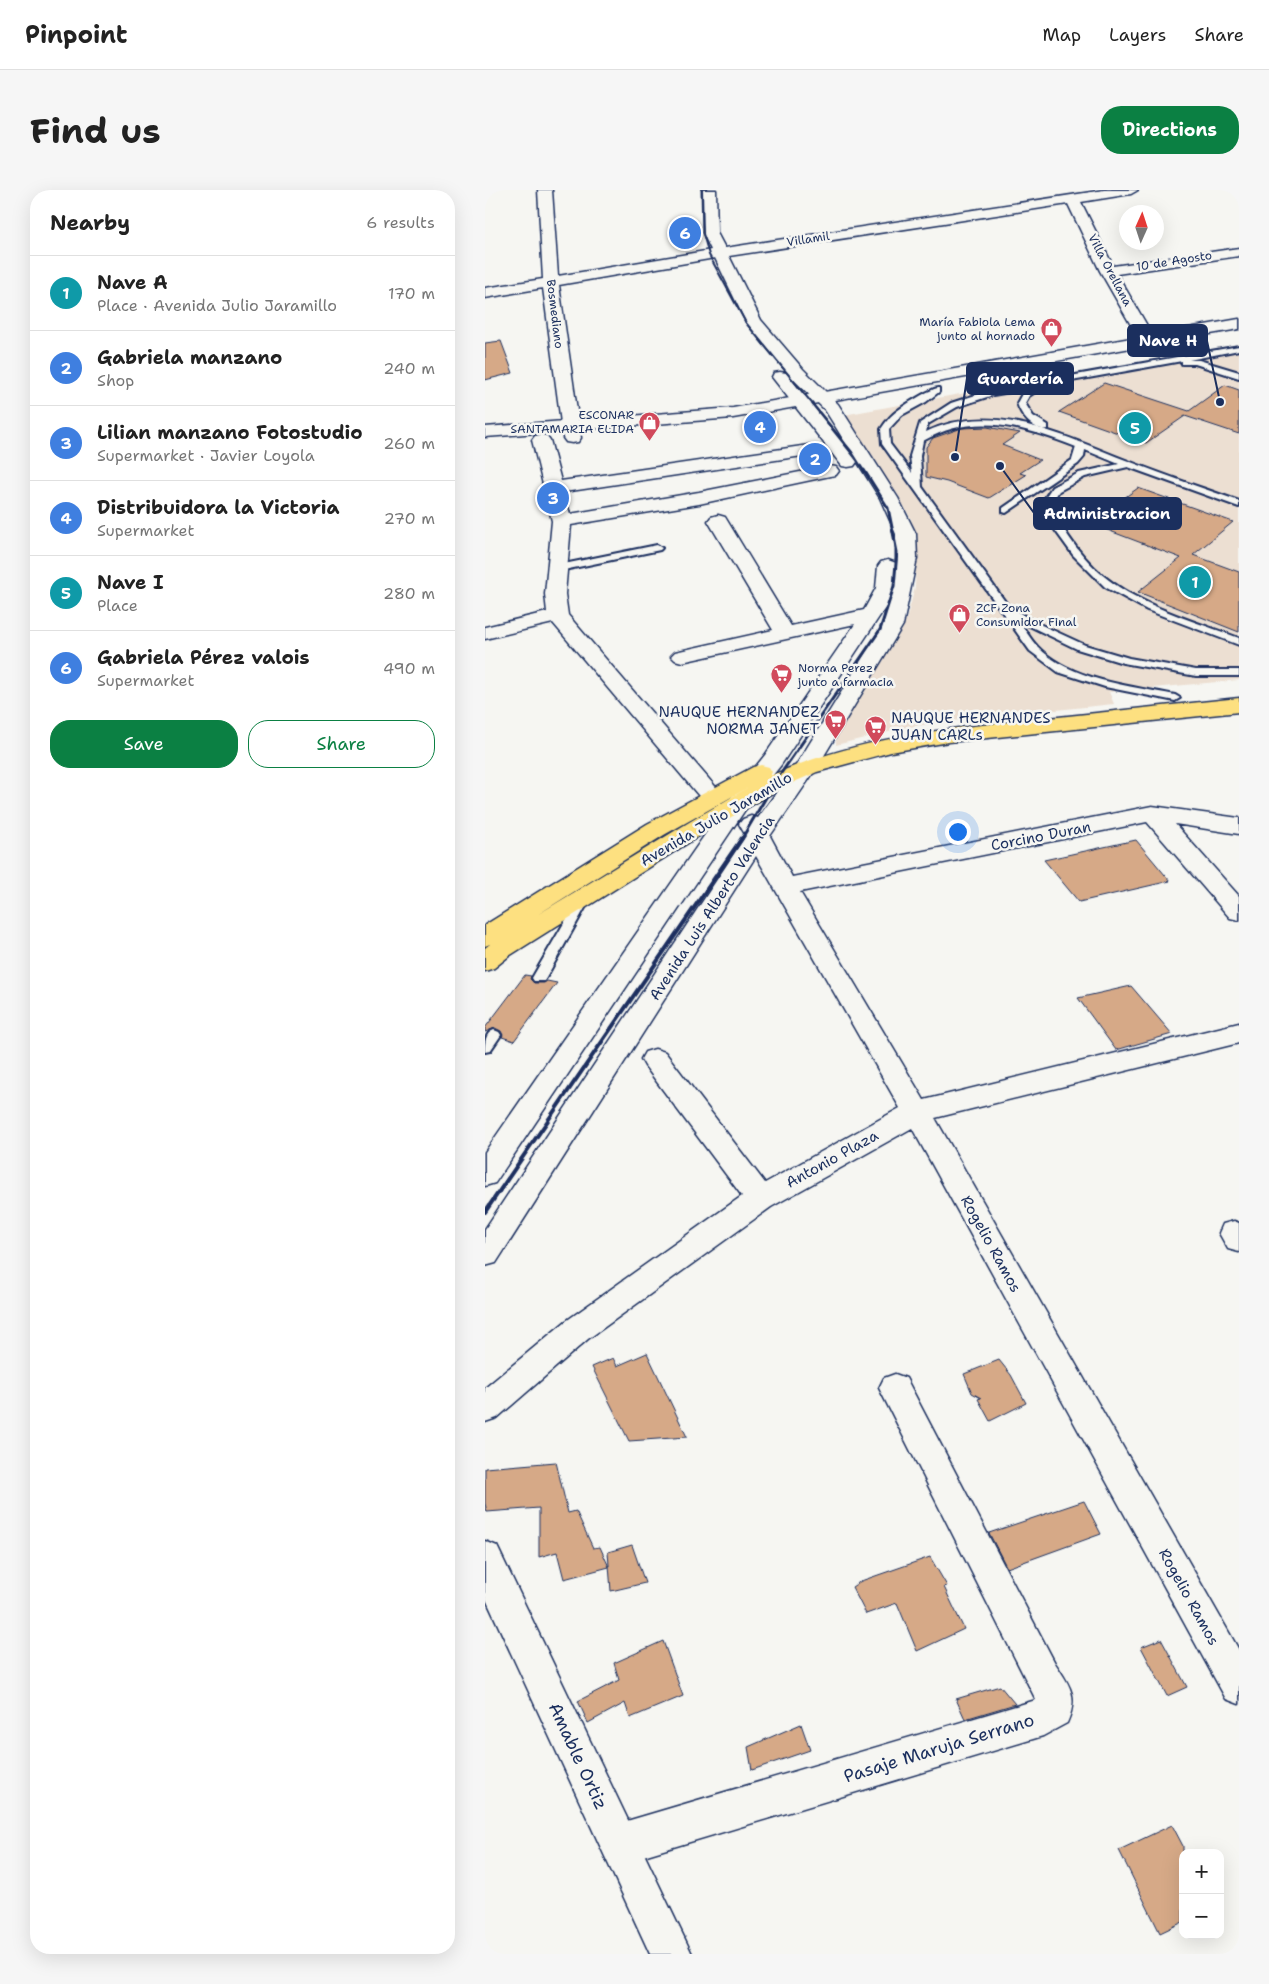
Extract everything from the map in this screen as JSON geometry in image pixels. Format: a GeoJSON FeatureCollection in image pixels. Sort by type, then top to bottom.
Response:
{"type":"FeatureCollection","features":[{"type":"Feature","properties":{"kind":"main road","name":"Avenida Julio Jaramillo"},"geometry":{"type":"LineString","coordinates":[[485,937],[725,801],[775,782],[809,760],[909,727],[968,718],[1239,692]]}},
{"type":"Feature","properties":{"kind":"main road","name":"Avenida Julio Jaramillo"},"geometry":{"type":"LineString","coordinates":[[485,962],[500,950],[585,897],[725,801],[766,769],[949,735],[1239,705]]}},
{"type":"Feature","properties":{"kind":"street","name":"Bosmediano"},"geometry":{"type":"LineString","coordinates":[[545,190],[550,283],[572,432]]}},
{"type":"Feature","properties":{"kind":"street"},"geometry":{"type":"LineString","coordinates":[[695,190],[695,234],[702,256],[711,272]]}},
{"type":"Feature","properties":{"kind":"street","name":"Avenida Luis Alberto Valencia"},"geometry":{"type":"LineString","coordinates":[[485,1254],[809,760],[893,624],[907,558],[906,534],[889,498],[828,403],[797,373],[754,322],[710,233],[709,190]]}},
{"type":"Feature","properties":{"kind":"street","name":"Villamil"},"geometry":{"type":"LineString","coordinates":[[485,293],[1064,196],[1131,190]]}},
{"type":"Feature","properties":{"kind":"street","name":"Villa Orellana"},"geometry":{"type":"LineString","coordinates":[[1064,196],[1148,340]]}},
{"type":"Feature","properties":{"kind":"street","name":"10 de Agosto"},"geometry":{"type":"LineString","coordinates":[[1108,271],[1239,252]]}},
{"type":"Feature","properties":{"kind":"street"},"geometry":{"type":"LineString","coordinates":[[485,432],[572,432],[733,424],[828,403],[1239,324]]}},
{"type":"Feature","properties":{"kind":"street"},"geometry":{"type":"LineString","coordinates":[[828,403],[937,390],[1239,336]]}},
{"type":"Feature","properties":{"kind":"street"},"geometry":{"type":"LineString","coordinates":[[766,769],[872,614],[885,588],[890,554],[878,500],[770,366]]}},
{"type":"Feature","properties":{"kind":"street"},"geometry":{"type":"LineString","coordinates":[[485,445],[541,440],[572,432]]}},
{"type":"Feature","properties":{"kind":"street"},"geometry":{"type":"LineString","coordinates":[[485,632],[558,616],[555,594],[562,521],[541,440]]}},
{"type":"Feature","properties":{"kind":"street"},"geometry":{"type":"LineString","coordinates":[[554,488],[809,450]]}},
{"type":"Feature","properties":{"kind":"street"},"geometry":{"type":"LineString","coordinates":[[562,521],[699,498],[830,470]]}},
{"type":"Feature","properties":{"kind":"street"},"geometry":{"type":"LineString","coordinates":[[718,521],[785,634]]}},
{"type":"Feature","properties":{"kind":"street"},"geometry":{"type":"LineString","coordinates":[[682,656],[872,614]]}},
{"type":"Feature","properties":{"kind":"street","name":"Rogelio Ramos"},"geometry":{"type":"LineString","coordinates":[[558,616],[757,837],[917,1112],[1239,1686]]}},
{"type":"Feature","properties":{"kind":"street"},"geometry":{"type":"LineString","coordinates":[[485,1175],[725,801]]}},
{"type":"Feature","properties":{"kind":"street"},"geometry":{"type":"LineString","coordinates":[[1152,813],[1239,912]]}},
{"type":"Feature","properties":{"kind":"street","name":"Corcino Duran"},"geometry":{"type":"LineString","coordinates":[[785,888],[1152,813],[1239,826]]}},
{"type":"Feature","properties":{"kind":"street","name":"Antonio Plaza"},"geometry":{"type":"LineString","coordinates":[[485,1408],[577,1330],[761,1199],[917,1112],[1239,1033]]}},
{"type":"Feature","properties":{"kind":"street"},"geometry":{"type":"LineString","coordinates":[[655,1059],[761,1199]]}},
{"type":"Feature","properties":{"kind":"street","name":"Pasaje Maruja Serrano"},"geometry":{"type":"LineString","coordinates":[[619,1843],[1043,1717],[1054,1710],[1055,1696],[1042,1676],[895,1388]]}},
{"type":"Feature","properties":{"kind":"street","name":"Amable Ortiz"},"geometry":{"type":"LineString","coordinates":[[485,1558],[671,1954]]}},
{"type":"Feature","properties":{"kind":"lane"},"geometry":{"type":"LineString","coordinates":[[917,487],[915,456],[924,423],[954,405],[991,393],[1228,350],[1239,346]]}},
{"type":"Feature","properties":{"kind":"lane"},"geometry":{"type":"LineString","coordinates":[[1165,361],[1196,362],[1239,375]]}},
{"type":"Feature","properties":{"kind":"lane"},"geometry":{"type":"LineString","coordinates":[[1043,383],[1026,394],[1021,403],[1024,414],[1038,424],[1239,497]]}},
{"type":"Feature","properties":{"kind":"lane"},"geometry":{"type":"LineString","coordinates":[[937,390],[899,413],[885,429],[886,444],[1034,649],[1062,670],[1105,684],[1175,698]]}},
{"type":"Feature","properties":{"kind":"lane"},"geometry":{"type":"LineString","coordinates":[[919,440],[937,428],[958,423],[993,422],[1024,427],[1239,504]]}},
{"type":"Feature","properties":{"kind":"lane"},"geometry":{"type":"LineString","coordinates":[[1006,510],[1075,462],[1079,457],[1081,446]]}},
{"type":"Feature","properties":{"kind":"lane"},"geometry":{"type":"LineString","coordinates":[[1129,464],[1082,475],[1055,489],[1047,502],[1052,519],[1076,553],[1109,585],[1151,608],[1239,642]]}},
{"type":"Feature","properties":{"kind":"lane"},"geometry":{"type":"LineString","coordinates":[[559,568],[657,548]]}},
{"type":"Feature","properties":{"kind":"lane"},"geometry":{"type":"LineString","coordinates":[[1003,607],[1031,624],[1081,647],[1127,661],[1196,673],[1239,673]]}},
{"type":"Feature","properties":{"kind":"lane"},"geometry":{"type":"LineString","coordinates":[[539,978],[585,897]]}},
{"type":"Feature","properties":{"kind":"lane"},"geometry":{"type":"LineString","coordinates":[[485,1047],[494,1035]]}},
{"type":"Feature","properties":{"kind":"shaded area"},"geometry":{"type":"Polygon","coordinates":[[[1239,344],[1239,680],[1109,692],[1114,704],[909,727],[836,745],[836,733],[906,620],[915,588],[916,553],[911,519],[896,492],[838,416],[1239,344]]]}},
{"type":"Feature","properties":{"kind":"building"},"geometry":{"type":"Polygon","coordinates":[[[501,341],[513,373],[485,380],[485,343],[501,341]]]}},
{"type":"Feature","properties":{"kind":"building"},"geometry":{"type":"Polygon","coordinates":[[[1104,383],[1189,411],[1225,385],[1239,390],[1239,434],[1185,416],[1146,443],[1059,412],[1104,383]]]}},
{"type":"Feature","properties":{"kind":"building"},"geometry":{"type":"Polygon","coordinates":[[[987,427],[1020,433],[1002,445],[1040,460],[1020,473],[1026,475],[989,498],[947,482],[926,477],[926,447],[933,438],[962,428],[987,427]]]}},
{"type":"Feature","properties":{"kind":"building"},"geometry":{"type":"Polygon","coordinates":[[[1138,488],[1233,522],[1193,555],[1239,572],[1239,632],[1138,592],[1181,558],[1089,523],[1138,488]]]}},
{"type":"Feature","properties":{"kind":"building"},"geometry":{"type":"Polygon","coordinates":[[[1136,840],[1170,881],[1079,902],[1044,860],[1136,840]]]}},
{"type":"Feature","properties":{"kind":"building"},"geometry":{"type":"Polygon","coordinates":[[[525,975],[531,976],[530,979],[534,983],[544,983],[547,981],[557,983],[514,1041],[502,1037],[501,1031],[495,1028],[485,1032],[485,1028],[525,975]]]}},
{"type":"Feature","properties":{"kind":"building"},"geometry":{"type":"Polygon","coordinates":[[[1131,986],[1172,1034],[1116,1050],[1078,998],[1131,986]]]}},
{"type":"Feature","properties":{"kind":"building"},"geometry":{"type":"Polygon","coordinates":[[[647,1353],[687,1437],[629,1441],[592,1367],[613,1358],[617,1366],[647,1353]]]}},
{"type":"Feature","properties":{"kind":"building"},"geometry":{"type":"Polygon","coordinates":[[[999,1360],[1011,1375],[1026,1403],[990,1421],[978,1399],[981,1398],[972,1393],[964,1374],[999,1360]]]}},
{"type":"Feature","properties":{"kind":"building"},"geometry":{"type":"Polygon","coordinates":[[[556,1462],[568,1513],[576,1511],[593,1548],[600,1547],[609,1567],[564,1579],[557,1552],[539,1557],[539,1508],[487,1512],[485,1503],[485,1468],[556,1462]]]}},
{"type":"Feature","properties":{"kind":"building"},"geometry":{"type":"Polygon","coordinates":[[[1084,1501],[1101,1534],[1007,1568],[989,1533],[1084,1501]]]}},
{"type":"Feature","properties":{"kind":"building"},"geometry":{"type":"Polygon","coordinates":[[[632,1545],[645,1583],[611,1591],[608,1552],[632,1545]]]}},
{"type":"Feature","properties":{"kind":"building"},"geometry":{"type":"Polygon","coordinates":[[[930,1557],[947,1586],[944,1587],[964,1629],[917,1651],[897,1603],[866,1614],[852,1587],[861,1581],[930,1557]]]}},
{"type":"Feature","properties":{"kind":"building"},"geometry":{"type":"Polygon","coordinates":[[[1161,1639],[1187,1687],[1167,1696],[1141,1647],[1161,1639]]]}},
{"type":"Feature","properties":{"kind":"building"},"geometry":{"type":"Polygon","coordinates":[[[663,1641],[683,1696],[630,1718],[625,1703],[588,1723],[578,1701],[619,1680],[614,1663],[663,1641]]]}},
{"type":"Feature","properties":{"kind":"building"},"geometry":{"type":"Polygon","coordinates":[[[1000,1686],[1015,1704],[965,1719],[956,1699],[1000,1686]]]}},
{"type":"Feature","properties":{"kind":"building"},"geometry":{"type":"Polygon","coordinates":[[[801,1724],[810,1750],[752,1770],[748,1747],[801,1724]]]}},
{"type":"Feature","properties":{"kind":"building"},"geometry":{"type":"Polygon","coordinates":[[[1172,1825],[1183,1846],[1183,1849],[1179,1849],[1179,1924],[1160,1933],[1119,1850],[1172,1825]]]}},
{"type":"Feature","properties":{"kind":"railway"},"geometry":{"type":"LineString","coordinates":[[702,190],[703,234],[709,255],[746,323],[852,452],[864,471]]}},
{"type":"Feature","properties":{"kind":"railway"},"geometry":{"type":"LineString","coordinates":[[741,840],[775,782],[880,630],[894,586],[897,552],[888,508],[864,470]]}},
{"type":"Feature","properties":{"kind":"railway"},"geometry":{"type":"LineString","coordinates":[[485,1212],[742,838]]}},
{"type":"Feature","properties":{"kind":"place","name":"Gabriela Pérez valois"},"geometry":{"type":"Point","coordinates":[685,233]}},
{"type":"Feature","properties":{"kind":"place","name":"María Fabiola Lema junto al hornado"},"geometry":{"type":"Point","coordinates":[1051,348]}},
{"type":"Feature","properties":{"kind":"place","name":"Nave H"},"geometry":{"type":"Point","coordinates":[1220,402]}},
{"type":"Feature","properties":{"kind":"place","name":"Distribuidora la Victoria"},"geometry":{"type":"Point","coordinates":[760,427]}},
{"type":"Feature","properties":{"kind":"place","name":"Nave I"},"geometry":{"type":"Point","coordinates":[1135,428]}},
{"type":"Feature","properties":{"kind":"place","name":"ESCONAR SANTAMARIA ELIDA"},"geometry":{"type":"Point","coordinates":[650,441]}},
{"type":"Feature","properties":{"kind":"place","name":"Guardería"},"geometry":{"type":"Point","coordinates":[955,457]}},
{"type":"Feature","properties":{"kind":"place","name":"Gabriela manzano"},"geometry":{"type":"Point","coordinates":[815,459]}},
{"type":"Feature","properties":{"kind":"place","name":"Administracion"},"geometry":{"type":"Point","coordinates":[1000,466]}},
{"type":"Feature","properties":{"kind":"place","name":"Lilian manzano Fotostudio"},"geometry":{"type":"Point","coordinates":[553,498]}},
{"type":"Feature","properties":{"kind":"place","name":"Nave A"},"geometry":{"type":"Point","coordinates":[1195,582]}},
{"type":"Feature","properties":{"kind":"place","name":"ZCF Zona Consumidor Final"},"geometry":{"type":"Point","coordinates":[960,634]}},
{"type":"Feature","properties":{"kind":"place","name":"Norma Perez junto a farmacia"},"geometry":{"type":"Point","coordinates":[782,694]}},
{"type":"Feature","properties":{"kind":"place","name":"NAUQUE HERNANDEZ NORMA JANET"},"geometry":{"type":"Point","coordinates":[835,740]}},
{"type":"Feature","properties":{"kind":"place","name":"NAUQUE HERNANDES JUAN CARLs"},"geometry":{"type":"Point","coordinates":[875,746]}}]}
